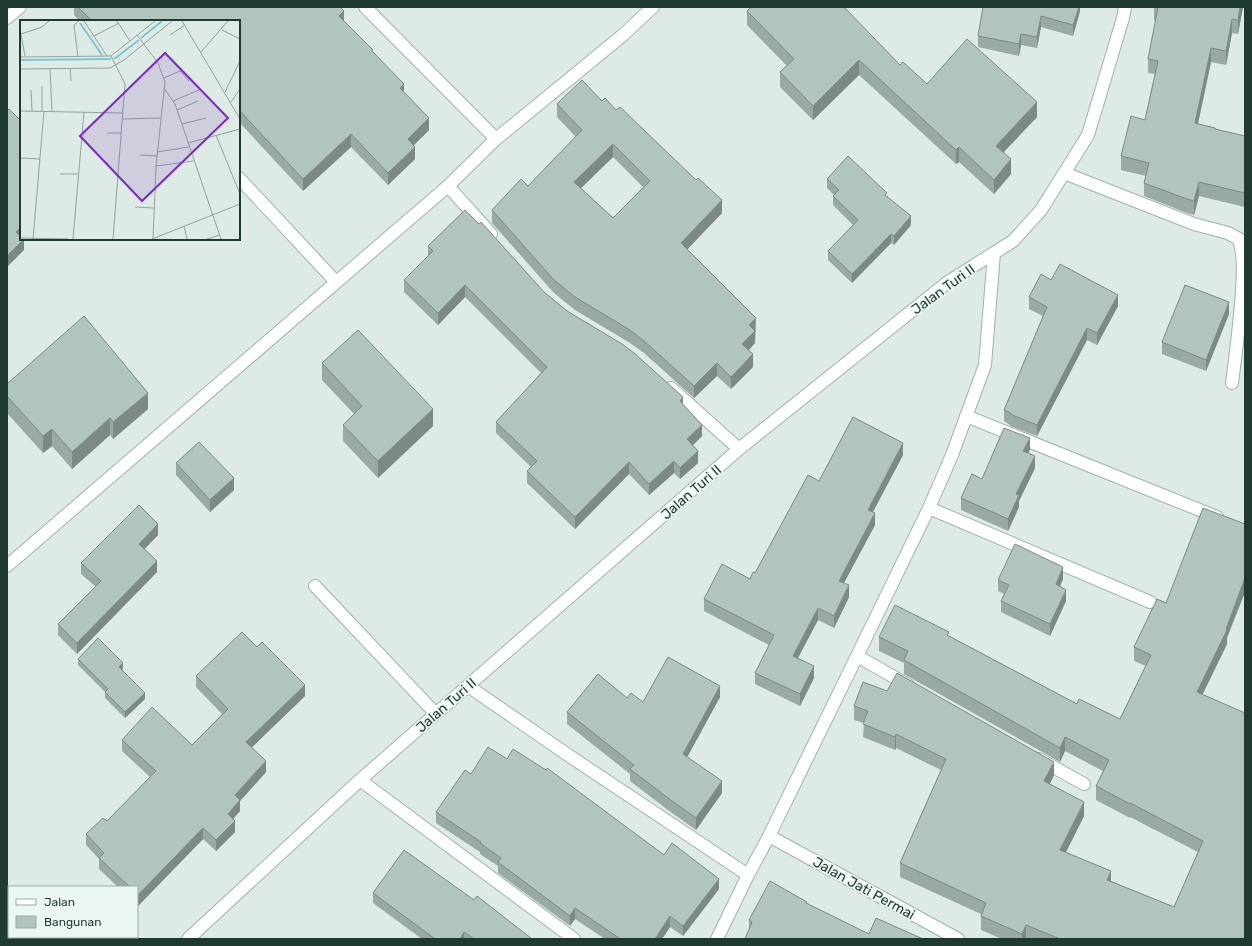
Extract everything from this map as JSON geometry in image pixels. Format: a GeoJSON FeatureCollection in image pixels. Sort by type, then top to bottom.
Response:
{"type":"FeatureCollection","features":[{"type":"Feature","properties":{"kind":"street"},"geometry":{"type":"LineString","coordinates":[[7,18],[20,7]]}},
{"type":"Feature","properties":{"kind":"street"},"geometry":{"type":"LineString","coordinates":[[365,7],[496,139]]}},
{"type":"Feature","properties":{"kind":"street"},"geometry":{"type":"LineString","coordinates":[[7,566],[448,186],[496,139],[623,34],[653,7]]}},
{"type":"Feature","properties":{"kind":"street","name":"Jalan Turi II"},"geometry":{"type":"LineString","coordinates":[[188,939],[360,780],[739,450],[948,282],[1013,241],[1041,210],[1088,135],[1125,7]]}},
{"type":"Feature","properties":{"kind":"street"},"geometry":{"type":"LineString","coordinates":[[1064,173],[1194,224],[1228,233],[1239,239],[1242,249],[1243,266],[1240,326],[1232,383]]}},
{"type":"Feature","properties":{"kind":"street"},"geometry":{"type":"LineString","coordinates":[[240,179],[336,282]]}},
{"type":"Feature","properties":{"kind":"street"},"geometry":{"type":"LineString","coordinates":[[448,186],[501,245]]}},
{"type":"Feature","properties":{"kind":"street"},"geometry":{"type":"LineString","coordinates":[[717,939],[929,508],[952,455],[985,365],[994,253]]}},
{"type":"Feature","properties":{"kind":"street"},"geometry":{"type":"LineString","coordinates":[[661,379],[739,450]]}},
{"type":"Feature","properties":{"kind":"street"},"geometry":{"type":"LineString","coordinates":[[966,416],[1225,520]]}},
{"type":"Feature","properties":{"kind":"street"},"geometry":{"type":"LineString","coordinates":[[929,508],[1150,602]]}},
{"type":"Feature","properties":{"kind":"street"},"geometry":{"type":"LineString","coordinates":[[315,586],[436,714]]}},
{"type":"Feature","properties":{"kind":"street"},"geometry":{"type":"LineString","coordinates":[[857,656],[919,691]]}},
{"type":"Feature","properties":{"kind":"street"},"geometry":{"type":"LineString","coordinates":[[468,686],[568,755],[748,875]]}},
{"type":"Feature","properties":{"kind":"street"},"geometry":{"type":"LineString","coordinates":[[1029,753],[1084,784]]}},
{"type":"Feature","properties":{"kind":"street"},"geometry":{"type":"LineString","coordinates":[[360,780],[574,939]]}},
{"type":"Feature","properties":{"kind":"street","name":"Jalan Jati Permai"},"geometry":{"type":"LineString","coordinates":[[769,836],[958,939]]}},
{"type":"Feature","properties":{"kind":"building"},"geometry":{"type":"Polygon","coordinates":[[[78,7],[340,7],[344,11],[339,16],[404,84],[400,88],[429,118],[408,139],[415,147],[388,173],[351,134],[303,179],[240,111],[240,20],[91,20],[78,7]]]}},
{"type":"Feature","properties":{"kind":"building"},"geometry":{"type":"Polygon","coordinates":[[[751,7],[844,7],[900,65],[903,62],[927,84],[967,39],[1037,102],[996,146],[1011,159],[994,180],[959,147],[956,150],[859,60],[813,106],[780,72],[794,59],[747,11],[751,7]]]}},
{"type":"Feature","properties":{"kind":"building"},"geometry":{"type":"Polygon","coordinates":[[[983,7],[1079,7],[1073,25],[1041,16],[1037,37],[1021,34],[1019,44],[978,36],[983,7]]]}},
{"type":"Feature","properties":{"kind":"building"},"geometry":{"type":"Polygon","coordinates":[[[1158,7],[1240,7],[1238,20],[1232,19],[1226,51],[1211,48],[1195,123],[1245,136],[1245,193],[1199,182],[1194,201],[1187,199],[1144,183],[1149,163],[1121,156],[1131,116],[1145,120],[1158,61],[1148,59],[1158,7]]]}},
{"type":"Feature","properties":{"kind":"building"},"geometry":{"type":"Polygon","coordinates":[[[582,80],[602,101],[605,98],[616,110],[620,107],[696,180],[698,178],[722,200],[681,243],[756,318],[749,325],[755,331],[742,344],[753,354],[731,377],[717,363],[694,386],[630,330],[575,297],[554,280],[492,210],[521,179],[528,186],[582,130],[557,104],[582,80]],[[613,144],[574,182],[613,218],[650,181],[613,144]]]}},
{"type":"Feature","properties":{"kind":"building"},"geometry":{"type":"Polygon","coordinates":[[[9,109],[20,120],[20,228],[16,232],[20,236],[20,240],[23,240],[7,256],[7,111],[9,109]]]}},
{"type":"Feature","properties":{"kind":"building"},"geometry":{"type":"Polygon","coordinates":[[[848,156],[887,193],[885,195],[911,216],[894,236],[891,234],[852,274],[828,251],[858,220],[833,196],[839,190],[827,179],[848,156]]]}},
{"type":"Feature","properties":{"kind":"building"},"geometry":{"type":"Polygon","coordinates":[[[465,210],[479,224],[481,222],[544,292],[567,311],[622,344],[634,353],[683,397],[680,401],[702,425],[687,439],[698,451],[680,468],[674,461],[649,484],[629,462],[575,517],[527,471],[537,461],[496,422],[547,367],[465,285],[438,313],[404,280],[433,251],[428,246],[465,210]]]}},
{"type":"Feature","properties":{"kind":"building"},"geometry":{"type":"Polygon","coordinates":[[[1060,264],[1118,295],[1097,333],[1087,328],[1037,425],[1004,410],[1047,307],[1029,297],[1041,274],[1051,280],[1060,264]]]}},
{"type":"Feature","properties":{"kind":"building"},"geometry":{"type":"Polygon","coordinates":[[[1185,285],[1229,302],[1206,360],[1162,342],[1185,285]]]}},
{"type":"Feature","properties":{"kind":"building"},"geometry":{"type":"Polygon","coordinates":[[[84,316],[148,393],[113,422],[110,418],[72,452],[52,429],[43,436],[7,396],[7,384],[84,316]]]}},
{"type":"Feature","properties":{"kind":"building"},"geometry":{"type":"Polygon","coordinates":[[[358,330],[433,409],[378,461],[343,425],[362,406],[322,363],[358,330]]]}},
{"type":"Feature","properties":{"kind":"building"},"geometry":{"type":"Polygon","coordinates":[[[853,417],[903,443],[868,510],[875,513],[839,581],[849,585],[834,616],[818,608],[793,656],[814,666],[800,694],[755,673],[774,635],[704,599],[722,564],[750,579],[753,572],[755,573],[808,475],[819,481],[853,417]]]}},
{"type":"Feature","properties":{"kind":"building"},"geometry":{"type":"Polygon","coordinates":[[[1004,428],[1030,438],[1023,451],[1035,456],[1016,494],[1019,495],[1008,519],[961,498],[972,474],[982,479],[1004,428]]]}},
{"type":"Feature","properties":{"kind":"building"},"geometry":{"type":"Polygon","coordinates":[[[199,442],[234,478],[210,500],[176,463],[199,442]]]}},
{"type":"Feature","properties":{"kind":"building"},"geometry":{"type":"Polygon","coordinates":[[[139,505],[158,524],[139,544],[157,561],[77,643],[58,624],[101,581],[81,563],[139,505]]]}},
{"type":"Feature","properties":{"kind":"building"},"geometry":{"type":"Polygon","coordinates":[[[1203,508],[1245,524],[1245,578],[1226,629],[1227,630],[1197,692],[1245,713],[1245,939],[1060,939],[1026,925],[1022,934],[981,916],[986,903],[900,863],[946,759],[896,734],[895,737],[863,724],[868,711],[854,706],[863,682],[887,691],[897,673],[1054,762],[1044,781],[1084,802],[1060,850],[1111,871],[1107,880],[1174,907],[1203,841],[1096,786],[1109,760],[1065,737],[1060,748],[904,660],[908,651],[879,637],[895,605],[949,632],[947,635],[1077,704],[1079,699],[1120,719],[1151,655],[1134,647],[1157,599],[1166,603],[1203,508]]]}},
{"type":"Feature","properties":{"kind":"building"},"geometry":{"type":"Polygon","coordinates":[[[1015,544],[1063,567],[1056,584],[1066,590],[1050,624],[1001,601],[1009,585],[998,580],[1015,544]]]}},
{"type":"Feature","properties":{"kind":"building"},"geometry":{"type":"Polygon","coordinates":[[[242,632],[257,647],[262,642],[305,685],[246,742],[266,761],[235,795],[240,800],[228,814],[235,821],[216,840],[203,828],[138,895],[138,886],[129,886],[99,858],[104,853],[86,834],[103,818],[107,821],[156,771],[122,740],[152,707],[192,745],[228,709],[196,676],[242,632]]]}},
{"type":"Feature","properties":{"kind":"building"},"geometry":{"type":"Polygon","coordinates":[[[98,638],[123,663],[119,667],[145,693],[125,712],[105,692],[108,689],[78,659],[98,638]]]}},
{"type":"Feature","properties":{"kind":"building"},"geometry":{"type":"Polygon","coordinates":[[[668,657],[720,686],[683,754],[722,781],[696,818],[630,769],[634,765],[567,712],[598,674],[627,698],[631,693],[643,702],[668,657]]]}},
{"type":"Feature","properties":{"kind":"building"},"geometry":{"type":"Polygon","coordinates":[[[488,747],[507,759],[513,749],[546,770],[547,768],[664,855],[672,843],[719,879],[683,926],[670,916],[655,939],[619,939],[575,908],[570,916],[498,862],[501,858],[480,843],[481,842],[436,812],[465,770],[471,774],[488,747]]]}},
{"type":"Feature","properties":{"kind":"building"},"geometry":{"type":"Polygon","coordinates":[[[404,850],[474,900],[477,896],[532,939],[474,939],[464,932],[460,939],[435,939],[373,893],[404,850]]]}},
{"type":"Feature","properties":{"kind":"building"},"geometry":{"type":"Polygon","coordinates":[[[770,881],[807,902],[806,903],[869,934],[876,918],[923,939],[745,939],[752,922],[749,920],[770,881]]]}},
{"type":"Feature","properties":{"kind":"building"},"geometry":{"type":"Polygon","coordinates":[[[7,898],[8,938],[39,939],[7,939],[7,898]]]}}]}
